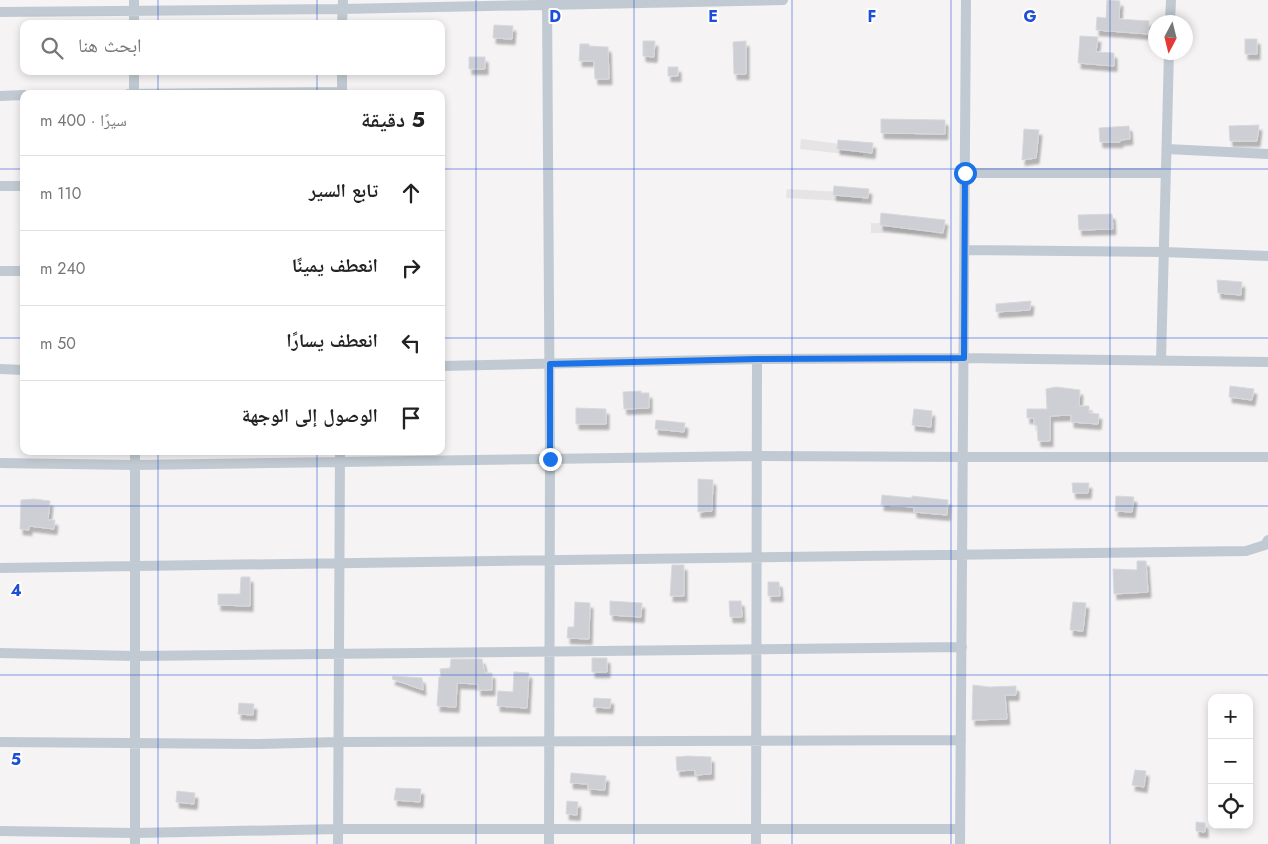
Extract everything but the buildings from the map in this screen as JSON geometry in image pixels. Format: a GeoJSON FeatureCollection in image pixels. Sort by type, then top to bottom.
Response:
{"type":"FeatureCollection","features":[{"type":"Feature","properties":{"kind":"street"},"geometry":{"type":"LineString","coordinates":[[134,0],[134,20]]}},
{"type":"Feature","properties":{"kind":"street"},"geometry":{"type":"LineString","coordinates":[[0,12],[134,11],[343,5],[783,0]]}},
{"type":"Feature","properties":{"kind":"street"},"geometry":{"type":"LineString","coordinates":[[960,844],[966,0]]}},
{"type":"Feature","properties":{"kind":"street"},"geometry":{"type":"LineString","coordinates":[[1170,0],[1170,15]]}},
{"type":"Feature","properties":{"kind":"street"},"geometry":{"type":"LineString","coordinates":[[547,2],[550,364],[549,844]]}},
{"type":"Feature","properties":{"kind":"street"},"geometry":{"type":"LineString","coordinates":[[342,20],[343,5]]}},
{"type":"Feature","properties":{"kind":"street"},"geometry":{"type":"LineString","coordinates":[[1162,361],[1169,60]]}},
{"type":"Feature","properties":{"kind":"street"},"geometry":{"type":"LineString","coordinates":[[134,75],[134,90]]}},
{"type":"Feature","properties":{"kind":"street"},"geometry":{"type":"LineString","coordinates":[[342,75],[342,90]]}},
{"type":"Feature","properties":{"kind":"street"},"geometry":{"type":"LineString","coordinates":[[0,96],[20,95]]}},
{"type":"Feature","properties":{"kind":"street"},"geometry":{"type":"LineString","coordinates":[[1167,149],[1268,154]]}},
{"type":"Feature","properties":{"kind":"street"},"geometry":{"type":"LineString","coordinates":[[965,173],[1166,173]]}},
{"type":"Feature","properties":{"kind":"street"},"geometry":{"type":"LineString","coordinates":[[0,186],[20,186]]}},
{"type":"Feature","properties":{"kind":"street"},"geometry":{"type":"LineString","coordinates":[[964,250],[1164,252],[1268,256]]}},
{"type":"Feature","properties":{"kind":"street"},"geometry":{"type":"LineString","coordinates":[[0,271],[20,271]]}},
{"type":"Feature","properties":{"kind":"street"},"geometry":{"type":"LineString","coordinates":[[445,366],[757,359],[964,358],[1268,362]]}},
{"type":"Feature","properties":{"kind":"street"},"geometry":{"type":"LineString","coordinates":[[756,844],[757,359]]}},
{"type":"Feature","properties":{"kind":"street"},"geometry":{"type":"LineString","coordinates":[[0,369],[20,370]]}},
{"type":"Feature","properties":{"kind":"street"},"geometry":{"type":"LineString","coordinates":[[135,455],[135,844]]}},
{"type":"Feature","properties":{"kind":"street"},"geometry":{"type":"LineString","coordinates":[[338,844],[340,455]]}},
{"type":"Feature","properties":{"kind":"street"},"geometry":{"type":"LineString","coordinates":[[0,463],[135,465],[758,456],[1268,457]]}},
{"type":"Feature","properties":{"kind":"street"},"geometry":{"type":"LineString","coordinates":[[0,568],[963,553],[1246,551],[1265,545],[1268,540]]}},
{"type":"Feature","properties":{"kind":"street"},"geometry":{"type":"LineString","coordinates":[[0,653],[135,656],[962,647]]}},
{"type":"Feature","properties":{"kind":"street"},"geometry":{"type":"LineString","coordinates":[[0,742],[135,744],[961,740]]}},
{"type":"Feature","properties":{"kind":"street"},"geometry":{"type":"LineString","coordinates":[[0,831],[135,833],[338,828],[960,829]]}},
{"type":"Feature","properties":{"kind":"shaded area"},"geometry":{"type":"Polygon","coordinates":[[[801,139],[864,147],[863,156],[800,149],[801,139]]]}},
{"type":"Feature","properties":{"kind":"shaded area"},"geometry":{"type":"Polygon","coordinates":[[[787,189],[862,193],[861,202],[786,198],[787,189]]]}},
{"type":"Feature","properties":{"kind":"shaded area"},"geometry":{"type":"Polygon","coordinates":[[[871,223],[936,225],[936,234],[871,233],[871,223]]]}},
{"type":"Feature","properties":{"kind":"route"},"geometry":{"type":"LineString","coordinates":[[550,459],[550,364],[757,359],[964,358],[965,173]]}}]}
